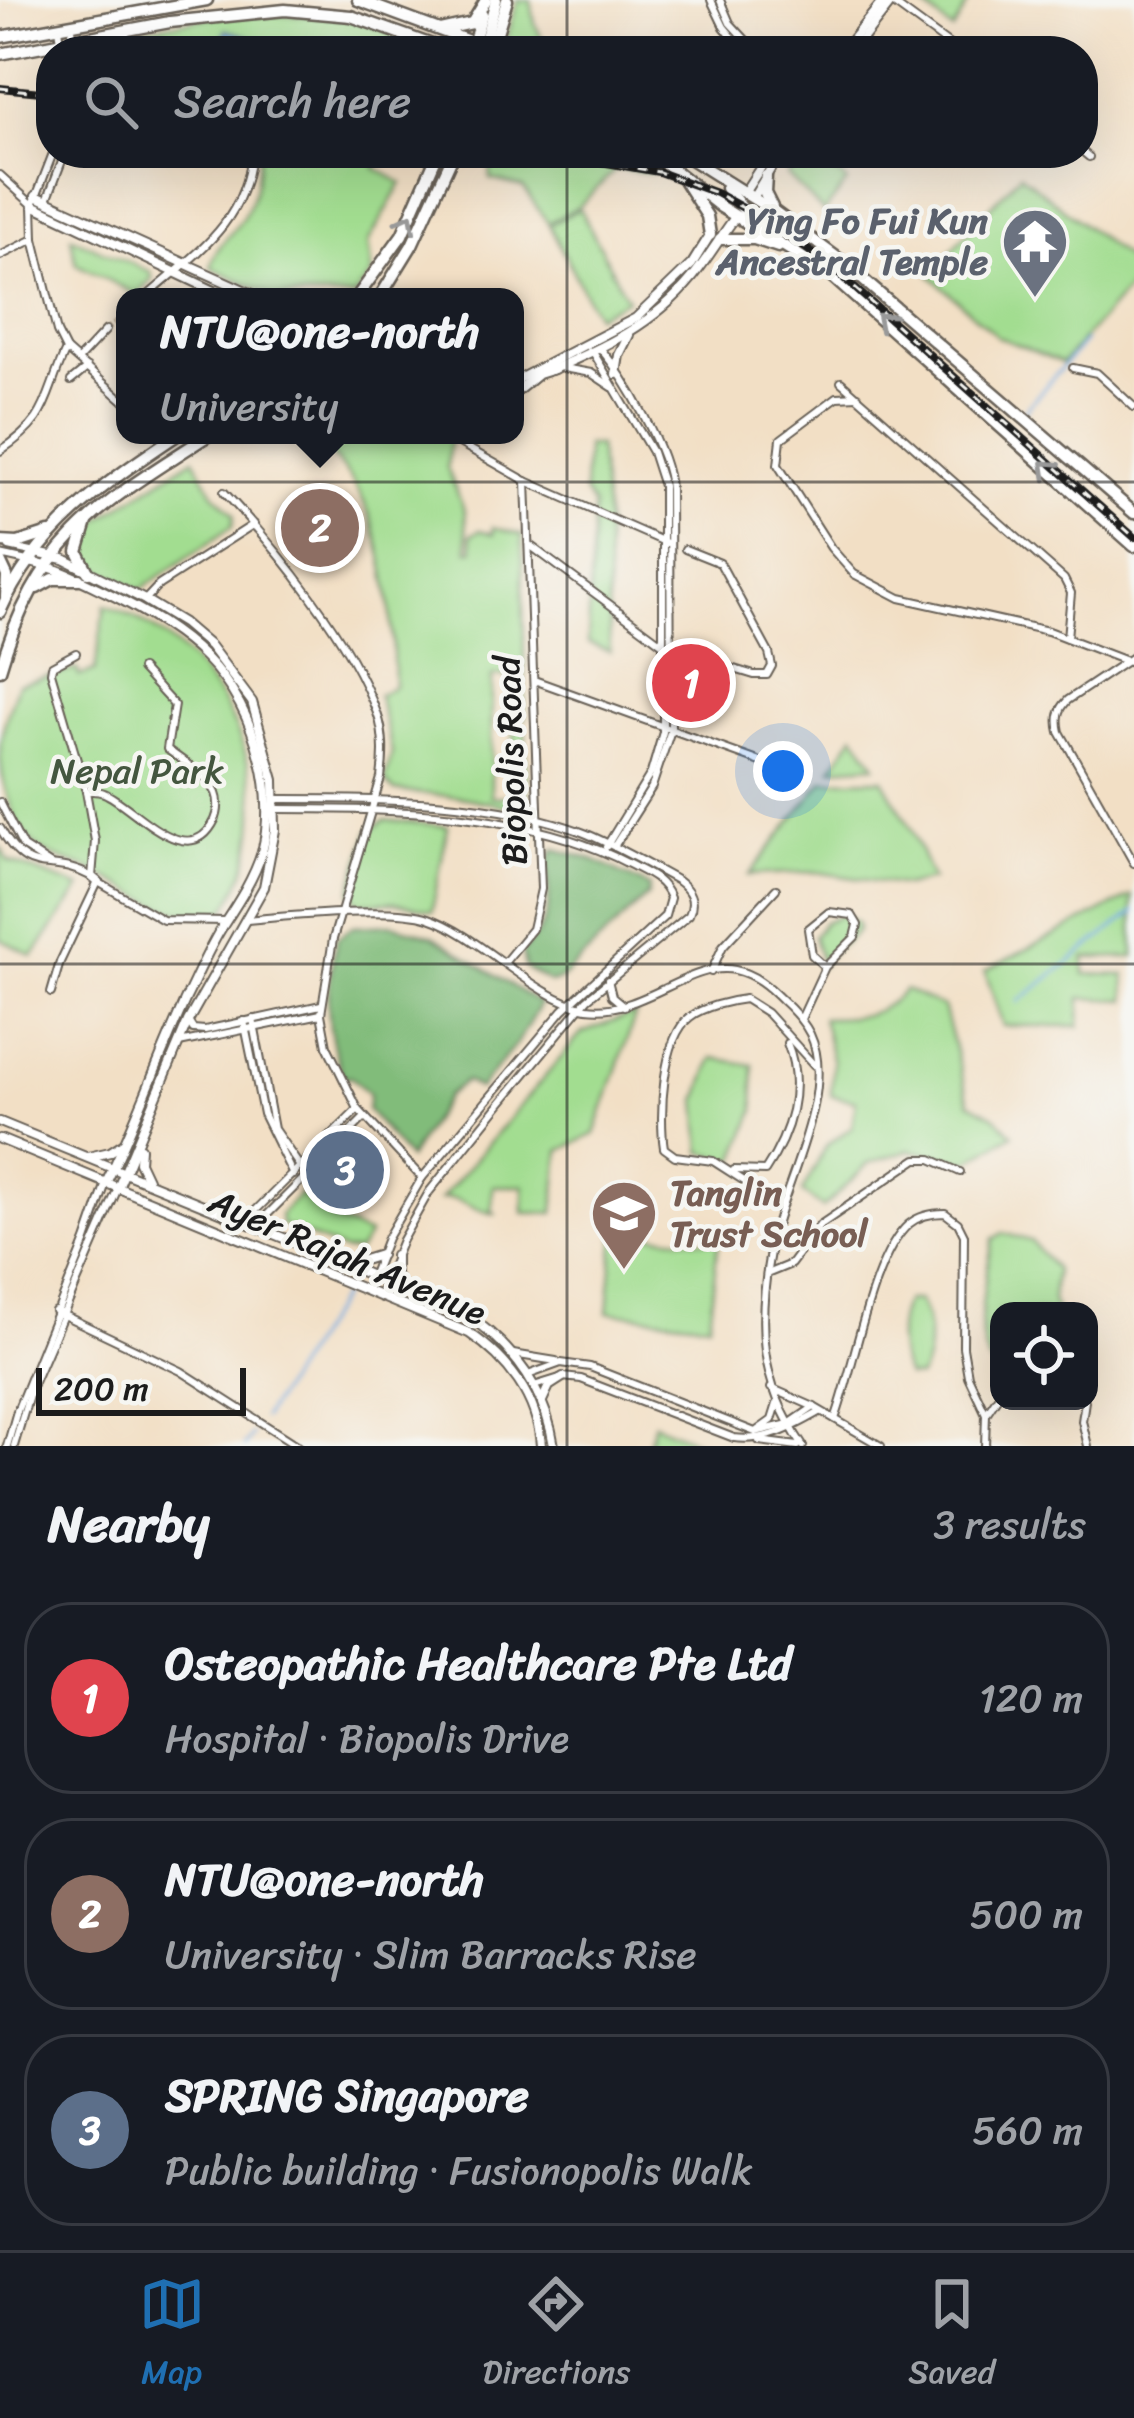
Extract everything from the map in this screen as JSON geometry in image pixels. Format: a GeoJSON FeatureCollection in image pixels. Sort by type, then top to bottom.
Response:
{"type":"FeatureCollection","features":[{"type":"Feature","properties":{"kind":"main road"},"geometry":{"type":"LineString","coordinates":[[0,37],[207,0]]}},
{"type":"Feature","properties":{"kind":"main road"},"geometry":{"type":"LineString","coordinates":[[358,0],[450,36]]}},
{"type":"Feature","properties":{"kind":"main road"},"geometry":{"type":"LineString","coordinates":[[436,30],[472,23],[486,0]]}},
{"type":"Feature","properties":{"kind":"main road"},"geometry":{"type":"LineString","coordinates":[[482,36],[486,0]]}},
{"type":"Feature","properties":{"kind":"main road"},"geometry":{"type":"LineString","coordinates":[[485,36],[496,0]]}},
{"type":"Feature","properties":{"kind":"main road"},"geometry":{"type":"LineString","coordinates":[[496,36],[507,0]]}},
{"type":"Feature","properties":{"kind":"main road"},"geometry":{"type":"LineString","coordinates":[[110,36],[280,5],[350,16],[402,36]]}},
{"type":"Feature","properties":{"kind":"main road"},"geometry":{"type":"LineString","coordinates":[[0,54],[36,50]]}},
{"type":"Feature","properties":{"kind":"main road"},"geometry":{"type":"LineString","coordinates":[[364,288],[402,235],[431,168]]}},
{"type":"Feature","properties":{"kind":"main road"},"geometry":{"type":"LineString","coordinates":[[386,288],[412,245],[447,168]]}},
{"type":"Feature","properties":{"kind":"main road"},"geometry":{"type":"LineString","coordinates":[[671,168],[722,207],[829,274],[882,317],[1134,546]]}},
{"type":"Feature","properties":{"kind":"main road"},"geometry":{"type":"LineString","coordinates":[[704,168],[839,259],[1134,513]]}},
{"type":"Feature","properties":{"kind":"main road"},"geometry":{"type":"LineString","coordinates":[[766,176],[765,193],[775,212]]}},
{"type":"Feature","properties":{"kind":"main road"},"geometry":{"type":"LineString","coordinates":[[682,177],[715,237],[754,239],[793,251]]}},
{"type":"Feature","properties":{"kind":"main road"},"geometry":{"type":"LineString","coordinates":[[722,207],[746,198]]}},
{"type":"Feature","properties":{"kind":"main road"},"geometry":{"type":"LineString","coordinates":[[736,216],[746,198]]}},
{"type":"Feature","properties":{"kind":"main road"},"geometry":{"type":"LineString","coordinates":[[746,198],[761,232]]}},
{"type":"Feature","properties":{"kind":"main road"},"geometry":{"type":"LineString","coordinates":[[3,606],[52,531],[94,490],[155,444]]}},
{"type":"Feature","properties":{"kind":"main road"},"geometry":{"type":"LineString","coordinates":[[0,670],[49,561],[88,519],[195,444]]}},
{"type":"Feature","properties":{"kind":"main road"},"geometry":{"type":"LineString","coordinates":[[32,591],[53,579],[84,576],[78,552],[88,519]]}},
{"type":"Feature","properties":{"kind":"main road"},"geometry":{"type":"LineString","coordinates":[[0,543],[18,543],[52,531]]}},
{"type":"Feature","properties":{"kind":"main road"},"geometry":{"type":"LineString","coordinates":[[0,558],[7,576],[3,606]]}},
{"type":"Feature","properties":{"kind":"street"},"geometry":{"type":"LineString","coordinates":[[711,0],[732,36]]}},
{"type":"Feature","properties":{"kind":"street"},"geometry":{"type":"LineString","coordinates":[[720,0],[742,36]]}},
{"type":"Feature","properties":{"kind":"street"},"geometry":{"type":"LineString","coordinates":[[860,36],[889,1],[937,36]]}},
{"type":"Feature","properties":{"kind":"street"},"geometry":{"type":"LineString","coordinates":[[65,26],[66,36]]}},
{"type":"Feature","properties":{"kind":"street"},"geometry":{"type":"LineString","coordinates":[[49,168],[34,239],[57,332],[66,350],[116,394]]}},
{"type":"Feature","properties":{"kind":"street"},"geometry":{"type":"LineString","coordinates":[[40,203],[58,168]]}},
{"type":"Feature","properties":{"kind":"street"},"geometry":{"type":"LineString","coordinates":[[156,288],[224,225],[242,200],[248,168]]}},
{"type":"Feature","properties":{"kind":"street"},"geometry":{"type":"LineString","coordinates":[[746,198],[762,168]]}},
{"type":"Feature","properties":{"kind":"street"},"geometry":{"type":"LineString","coordinates":[[746,198],[771,168]]}},
{"type":"Feature","properties":{"kind":"street"},"geometry":{"type":"LineString","coordinates":[[0,175],[16,191],[208,288]]}},
{"type":"Feature","properties":{"kind":"street"},"geometry":{"type":"LineString","coordinates":[[40,203],[238,288]]}},
{"type":"Feature","properties":{"kind":"street"},"geometry":{"type":"LineString","coordinates":[[616,374],[629,333],[674,291],[736,216]]}},
{"type":"Feature","properties":{"kind":"street"},"geometry":{"type":"LineString","coordinates":[[0,256],[34,239]]}},
{"type":"Feature","properties":{"kind":"street"},"geometry":{"type":"LineString","coordinates":[[551,370],[674,291]]}},
{"type":"Feature","properties":{"kind":"street"},"geometry":{"type":"LineString","coordinates":[[78,360],[106,330]]}},
{"type":"Feature","properties":{"kind":"street"},"geometry":{"type":"LineString","coordinates":[[524,375],[540,364],[629,333]]}},
{"type":"Feature","properties":{"kind":"street"},"geometry":{"type":"LineString","coordinates":[[599,342],[669,474],[662,644],[667,728]]}},
{"type":"Feature","properties":{"kind":"street"},"geometry":{"type":"LineString","coordinates":[[599,342],[615,388],[661,475],[671,650],[667,728],[652,788],[609,849]]}},
{"type":"Feature","properties":{"kind":"street"},"geometry":{"type":"LineString","coordinates":[[0,451],[32,427],[45,410],[52,379],[66,350]]}},
{"type":"Feature","properties":{"kind":"street"},"geometry":{"type":"LineString","coordinates":[[71,382],[87,368]]}},
{"type":"Feature","properties":{"kind":"street"},"geometry":{"type":"LineString","coordinates":[[524,386],[538,374],[563,368],[591,373],[615,388]]}},
{"type":"Feature","properties":{"kind":"street"},"geometry":{"type":"LineString","coordinates":[[1072,368],[1097,373],[1134,407]]}},
{"type":"Feature","properties":{"kind":"street"},"geometry":{"type":"LineString","coordinates":[[842,382],[1064,578],[1071,593],[1067,638]]}},
{"type":"Feature","properties":{"kind":"street"},"geometry":{"type":"LineString","coordinates":[[858,396],[837,397],[777,447],[778,465],[831,548],[854,574],[900,598],[1067,638],[1128,661],[1134,675]]}},
{"type":"Feature","properties":{"kind":"street"},"geometry":{"type":"LineString","coordinates":[[462,444],[526,481],[666,543]]}},
{"type":"Feature","properties":{"kind":"street","name":"Biopolis Road"},"geometry":{"type":"LineString","coordinates":[[504,963],[536,920],[542,889],[526,481]]}},
{"type":"Feature","properties":{"kind":"street"},"geometry":{"type":"LineString","coordinates":[[224,493],[313,600],[377,712],[384,756],[340,916],[321,1010],[327,1046],[358,1109],[422,1178]]}},
{"type":"Feature","properties":{"kind":"street"},"geometry":{"type":"LineString","coordinates":[[145,600],[159,585],[254,524]]}},
{"type":"Feature","properties":{"kind":"street"},"geometry":{"type":"LineString","coordinates":[[0,543],[33,558]]}},
{"type":"Feature","properties":{"kind":"street"},"geometry":{"type":"LineString","coordinates":[[531,546],[671,650],[760,676],[771,672],[769,653],[720,563],[686,549]]}},
{"type":"Feature","properties":{"kind":"street"},"geometry":{"type":"LineString","coordinates":[[0,558],[49,561],[145,600],[183,622],[210,646],[252,702],[271,757],[272,857],[264,886],[188,1021],[127,1174],[59,1312]]}},
{"type":"Feature","properties":{"kind":"street"},"geometry":{"type":"LineString","coordinates":[[531,574],[547,560]]}},
{"type":"Feature","properties":{"kind":"street"},"geometry":{"type":"LineString","coordinates":[[10,1446],[100,1197],[185,1000],[241,900],[261,853],[271,804],[253,729],[241,702],[213,663],[155,618],[84,576]]}},
{"type":"Feature","properties":{"kind":"street"},"geometry":{"type":"LineString","coordinates":[[51,993],[95,879],[95,841],[86,791],[51,672],[52,666],[76,653]]}},
{"type":"Feature","properties":{"kind":"street"},"geometry":{"type":"LineString","coordinates":[[1128,661],[1068,700],[1058,722],[1134,863]]}},
{"type":"Feature","properties":{"kind":"street"},"geometry":{"type":"LineString","coordinates":[[86,791],[107,794],[163,835],[179,839],[202,833],[215,820],[219,805],[210,784],[167,748],[174,704],[141,668]]}},
{"type":"Feature","properties":{"kind":"street"},"geometry":{"type":"LineString","coordinates":[[534,680],[791,773]]}},
{"type":"Feature","properties":{"kind":"street"},"geometry":{"type":"LineString","coordinates":[[271,804],[374,800],[455,806],[540,821],[609,849],[690,892],[693,903],[689,915],[581,1006],[448,1168],[429,1192],[380,1294]]}},
{"type":"Feature","properties":{"kind":"street"},"geometry":{"type":"LineString","coordinates":[[0,802],[23,847],[51,865]]}},
{"type":"Feature","properties":{"kind":"street"},"geometry":{"type":"LineString","coordinates":[[271,804],[451,816],[609,849]]}},
{"type":"Feature","properties":{"kind":"street"},"geometry":{"type":"LineString","coordinates":[[0,828],[24,860],[82,871],[164,920],[408,914],[430,918],[581,1006],[624,1006],[726,969],[752,975],[801,1019],[814,1043],[817,1067],[807,1132],[781,1204],[768,1274],[763,1342],[771,1388],[801,1446]]}},
{"type":"Feature","properties":{"kind":"street"},"geometry":{"type":"LineString","coordinates":[[82,871],[93,864]]}},
{"type":"Feature","properties":{"kind":"street"},"geometry":{"type":"LineString","coordinates":[[367,1291],[380,1256],[422,1178],[571,1003],[664,916],[670,898],[658,875]]}},
{"type":"Feature","properties":{"kind":"street"},"geometry":{"type":"LineString","coordinates":[[711,972],[723,946],[776,889]]}},
{"type":"Feature","properties":{"kind":"street"},"geometry":{"type":"LineString","coordinates":[[801,1019],[825,967],[855,937],[858,925],[852,915],[829,912],[808,929],[812,955],[825,967]]}},
{"type":"Feature","properties":{"kind":"street"},"geometry":{"type":"LineString","coordinates":[[608,980],[612,996],[624,1006]]}},
{"type":"Feature","properties":{"kind":"street"},"geometry":{"type":"LineString","coordinates":[[781,1204],[732,1170],[700,1157],[675,1156],[664,1148],[662,1100],[674,1041],[689,1018],[745,1000],[760,1006],[817,1067]]}},
{"type":"Feature","properties":{"kind":"street"},"geometry":{"type":"LineString","coordinates":[[188,1021],[193,1029],[205,1030],[321,1010]]}},
{"type":"Feature","properties":{"kind":"street"},"geometry":{"type":"LineString","coordinates":[[179,1043],[249,1024]]}},
{"type":"Feature","properties":{"kind":"street"},"geometry":{"type":"LineString","coordinates":[[249,1024],[274,1129],[301,1168]]}},
{"type":"Feature","properties":{"kind":"street"},"geometry":{"type":"LineString","coordinates":[[249,1024],[262,1114],[293,1175]]}},
{"type":"Feature","properties":{"kind":"street"},"geometry":{"type":"LineString","coordinates":[[732,1170],[765,1172],[791,1117],[794,1064],[783,1034]]}},
{"type":"Feature","properties":{"kind":"street"},"geometry":{"type":"LineString","coordinates":[[234,1218],[250,1216],[358,1109]]}},
{"type":"Feature","properties":{"kind":"street"},"geometry":{"type":"LineString","coordinates":[[264,1230],[265,1217],[364,1118]]}},
{"type":"Feature","properties":{"kind":"street","name":"Ayer Rajah Avenue"},"geometry":{"type":"LineString","coordinates":[[0,1122],[478,1323],[513,1354],[529,1388]]}},
{"type":"Feature","properties":{"kind":"street","name":"Ayer Rajah Avenue"},"geometry":{"type":"LineString","coordinates":[[0,1138],[470,1333],[522,1377]]}},
{"type":"Feature","properties":{"kind":"street"},"geometry":{"type":"LineString","coordinates":[[140,1141],[139,1162],[154,1185]]}},
{"type":"Feature","properties":{"kind":"street"},"geometry":{"type":"LineString","coordinates":[[86,1157],[110,1152],[125,1142]]}},
{"type":"Feature","properties":{"kind":"street"},"geometry":{"type":"LineString","coordinates":[[768,1274],[791,1264],[820,1225],[917,1159],[931,1159],[960,1172]]}},
{"type":"Feature","properties":{"kind":"street"},"geometry":{"type":"LineString","coordinates":[[94,1178],[100,1197]]}},
{"type":"Feature","properties":{"kind":"street"},"geometry":{"type":"LineString","coordinates":[[835,1419],[884,1264],[907,1225],[931,1214],[952,1217],[964,1235],[963,1347],[975,1394],[986,1414]]}},
{"type":"Feature","properties":{"kind":"street"},"geometry":{"type":"LineString","coordinates":[[341,1264],[356,1266],[380,1256]]}},
{"type":"Feature","properties":{"kind":"street"},"geometry":{"type":"LineString","coordinates":[[395,1256],[396,1280],[409,1293]]}},
{"type":"Feature","properties":{"kind":"street"},"geometry":{"type":"LineString","coordinates":[[59,1312],[163,1361],[298,1446]]}},
{"type":"Feature","properties":{"kind":"street"},"geometry":{"type":"LineString","coordinates":[[513,1354],[590,1367],[752,1436],[790,1426],[817,1409]]}},
{"type":"Feature","properties":{"kind":"street"},"geometry":{"type":"LineString","coordinates":[[522,1377],[571,1363]]}},
{"type":"Feature","properties":{"kind":"street"},"geometry":{"type":"LineString","coordinates":[[542,1400],[549,1386],[563,1377]]}},
{"type":"Feature","properties":{"kind":"street"},"geometry":{"type":"LineString","coordinates":[[529,1388],[563,1377],[606,1385],[720,1432],[801,1446]]}},
{"type":"Feature","properties":{"kind":"street"},"geometry":{"type":"LineString","coordinates":[[529,1388],[542,1400],[554,1446]]}},
{"type":"Feature","properties":{"kind":"street"},"geometry":{"type":"LineString","coordinates":[[529,1388],[541,1446]]}},
{"type":"Feature","properties":{"kind":"street"},"geometry":{"type":"LineString","coordinates":[[771,1388],[880,1446]]}},
{"type":"Feature","properties":{"kind":"street"},"geometry":{"type":"LineString","coordinates":[[975,1394],[990,1395]]}},
{"type":"Feature","properties":{"kind":"street"},"geometry":{"type":"LineString","coordinates":[[752,1436],[772,1420],[777,1403]]}},
{"type":"Feature","properties":{"kind":"street"},"geometry":{"type":"LineString","coordinates":[[985,1446],[990,1408]]}},
{"type":"Feature","properties":{"kind":"street"},"geometry":{"type":"LineString","coordinates":[[1084,1410],[1088,1446]]}},
{"type":"Feature","properties":{"kind":"green space"},"geometry":{"type":"Polygon","coordinates":[[[518,0],[531,0],[541,36],[507,36],[518,0]]]}},
{"type":"Feature","properties":{"kind":"green space"},"geometry":{"type":"Polygon","coordinates":[[[916,0],[970,0],[953,31],[916,0]]]}},
{"type":"Feature","properties":{"kind":"green space"},"geometry":{"type":"Polygon","coordinates":[[[229,14],[351,16],[401,36],[102,36],[229,14]]]}},
{"type":"Feature","properties":{"kind":"green space"},"geometry":{"type":"Polygon","coordinates":[[[258,168],[375,168],[402,183],[368,243],[372,274],[361,288],[256,288],[211,267],[242,219],[258,168]]]}},
{"type":"Feature","properties":{"kind":"green space"},"geometry":{"type":"Polygon","coordinates":[[[491,168],[648,168],[655,173],[616,169],[579,206],[548,223],[523,187],[490,179],[491,168]]]}},
{"type":"Feature","properties":{"kind":"green space"},"geometry":{"type":"Polygon","coordinates":[[[792,168],[831,168],[847,182],[824,212],[787,176],[792,168]]]}},
{"type":"Feature","properties":{"kind":"green space"},"geometry":{"type":"Polygon","coordinates":[[[1020,174],[1134,265],[1134,282],[1062,363],[998,337],[930,275],[1020,174]]]}},
{"type":"Feature","properties":{"kind":"green space"},"geometry":{"type":"Polygon","coordinates":[[[580,209],[627,299],[596,315],[549,225],[580,209]]]}},
{"type":"Feature","properties":{"kind":"green space"},"geometry":{"type":"Polygon","coordinates":[[[71,237],[151,272],[152,279],[144,288],[123,288],[76,264],[71,237]]]}},
{"type":"Feature","properties":{"kind":"green space"},"geometry":{"type":"Polygon","coordinates":[[[320,444],[449,444],[447,468],[465,512],[468,550],[473,550],[471,535],[480,530],[494,534],[493,527],[522,535],[525,719],[510,715],[509,676],[492,676],[491,797],[515,796],[514,731],[525,727],[527,804],[523,809],[394,791],[385,781],[392,752],[378,695],[394,686],[390,609],[375,531],[355,485],[320,444]]]}},
{"type":"Feature","properties":{"kind":"green space"},"geometry":{"type":"Polygon","coordinates":[[[586,446],[598,446],[610,652],[588,643],[593,506],[584,492],[586,446]]]}},
{"type":"Feature","properties":{"kind":"green space"},"geometry":{"type":"Polygon","coordinates":[[[194,458],[213,492],[234,515],[232,527],[140,590],[91,565],[84,548],[89,527],[194,458]]]}},
{"type":"Feature","properties":{"kind":"green space","name":"Nepal Park"},"geometry":{"type":"Polygon","coordinates":[[[105,605],[148,625],[185,655],[216,691],[238,733],[251,778],[254,825],[244,871],[222,914],[172,909],[47,853],[30,841],[10,803],[0,747],[18,684],[77,669],[79,676],[95,671],[105,605]]]}},
{"type":"Feature","properties":{"kind":"green space"},"geometry":{"type":"Polygon","coordinates":[[[855,734],[876,765],[832,768],[855,734]]]}},
{"type":"Feature","properties":{"kind":"green space"},"geometry":{"type":"Polygon","coordinates":[[[883,779],[912,830],[932,880],[905,886],[816,872],[749,875],[824,780],[883,779]]]}},
{"type":"Feature","properties":{"kind":"green space"},"geometry":{"type":"Polygon","coordinates":[[[385,820],[448,826],[432,911],[394,902],[360,903],[351,892],[369,831],[385,820]]]}},
{"type":"Feature","properties":{"kind":"green space"},"geometry":{"type":"Polygon","coordinates":[[[0,846],[8,861],[81,888],[33,956],[0,939],[0,846]]]}},
{"type":"Feature","properties":{"kind":"green space"},"geometry":{"type":"Polygon","coordinates":[[[555,849],[591,859],[649,887],[648,895],[560,980],[550,983],[525,968],[522,952],[547,915],[549,862],[555,849]]]}},
{"type":"Feature","properties":{"kind":"green space"},"geometry":{"type":"Polygon","coordinates":[[[1132,896],[1134,957],[1085,958],[1085,974],[1125,975],[1126,1000],[1081,998],[1080,1026],[1003,1026],[985,971],[1132,896]]]}},
{"type":"Feature","properties":{"kind":"green space"},"geometry":{"type":"Polygon","coordinates":[[[841,915],[856,922],[858,929],[822,965],[813,937],[824,922],[841,915]]]}},
{"type":"Feature","properties":{"kind":"green space"},"geometry":{"type":"Polygon","coordinates":[[[392,924],[433,936],[540,1004],[518,1042],[479,1089],[465,1081],[447,1096],[408,1159],[367,1109],[369,1094],[350,1076],[344,1078],[329,1009],[337,938],[353,926],[392,924]]]}},
{"type":"Feature","properties":{"kind":"green space"},"geometry":{"type":"Polygon","coordinates":[[[905,990],[943,1007],[969,1102],[1013,1134],[968,1162],[909,1150],[869,1163],[823,1208],[802,1192],[827,1145],[852,1127],[856,1101],[831,1095],[833,1062],[822,1018],[868,1014],[905,990]]]}},
{"type":"Feature","properties":{"kind":"green space"},"geometry":{"type":"Polygon","coordinates":[[[636,1013],[595,1134],[560,1151],[554,1213],[524,1213],[524,1186],[493,1186],[492,1211],[497,1214],[441,1199],[582,1033],[636,1013]]]}},
{"type":"Feature","properties":{"kind":"green space"},"geometry":{"type":"Polygon","coordinates":[[[713,1058],[753,1065],[755,1111],[735,1161],[702,1152],[698,1100],[713,1058]]]}},
{"type":"Feature","properties":{"kind":"green space"},"geometry":{"type":"Polygon","coordinates":[[[300,1194],[332,1220],[369,1235],[358,1251],[344,1251],[281,1225],[280,1215],[300,1194]]]}},
{"type":"Feature","properties":{"kind":"green space"},"geometry":{"type":"Polygon","coordinates":[[[615,1231],[718,1242],[709,1323],[608,1312],[615,1231]]]}},
{"type":"Feature","properties":{"kind":"green space"},"geometry":{"type":"Polygon","coordinates":[[[1003,1233],[1031,1241],[1055,1270],[1052,1302],[990,1302],[990,1362],[981,1330],[993,1240],[1003,1233]]]}},
{"type":"Feature","properties":{"kind":"green space"},"geometry":{"type":"Polygon","coordinates":[[[906,1301],[918,1301],[927,1328],[928,1350],[919,1377],[907,1377],[899,1349],[898,1329],[906,1301]]]}},
{"type":"Feature","properties":{"kind":"green space"},"geometry":{"type":"Polygon","coordinates":[[[656,1424],[707,1446],[647,1446],[656,1424]]]}},
{"type":"Feature","properties":{"kind":"waterway"},"geometry":{"type":"LineString","coordinates":[[1023,412],[1085,341]]}},
{"type":"Feature","properties":{"kind":"waterway"},"geometry":{"type":"LineString","coordinates":[[1018,1002],[1134,912]]}},
{"type":"Feature","properties":{"kind":"waterway"},"geometry":{"type":"LineString","coordinates":[[263,1418],[342,1295]]}},
{"type":"Feature","properties":{"kind":"waterway"},"geometry":{"type":"LineString","coordinates":[[244,1446],[252,1434]]}},
{"type":"Feature","properties":{"kind":"tunnel"},"geometry":{"type":"LineString","coordinates":[[106,330],[116,322]]}},
{"type":"Feature","properties":{"kind":"railway"},"geometry":{"type":"LineString","coordinates":[[0,88],[36,92]]}},
{"type":"Feature","properties":{"kind":"railway"},"geometry":{"type":"LineString","coordinates":[[636,168],[716,193],[781,229],[839,274],[1134,537]]}},
{"type":"Feature","properties":{"kind":"place","name":"Ying Fo Fui Kun Ancestral Temple"},"geometry":{"type":"Point","coordinates":[1035,300]}},
{"type":"Feature","properties":{"kind":"place","name":"NTU@one-north"},"geometry":{"type":"Point","coordinates":[320,528]}},
{"type":"Feature","properties":{"kind":"place","name":"Osteopathic Healthcare Pte Ltd"},"geometry":{"type":"Point","coordinates":[691,683]}},
{"type":"Feature","properties":{"kind":"place","name":"SPRING Singapore"},"geometry":{"type":"Point","coordinates":[345,1170]}},
{"type":"Feature","properties":{"kind":"place","name":"Tanglin Trust School"},"geometry":{"type":"Point","coordinates":[624,1272]}}]}
